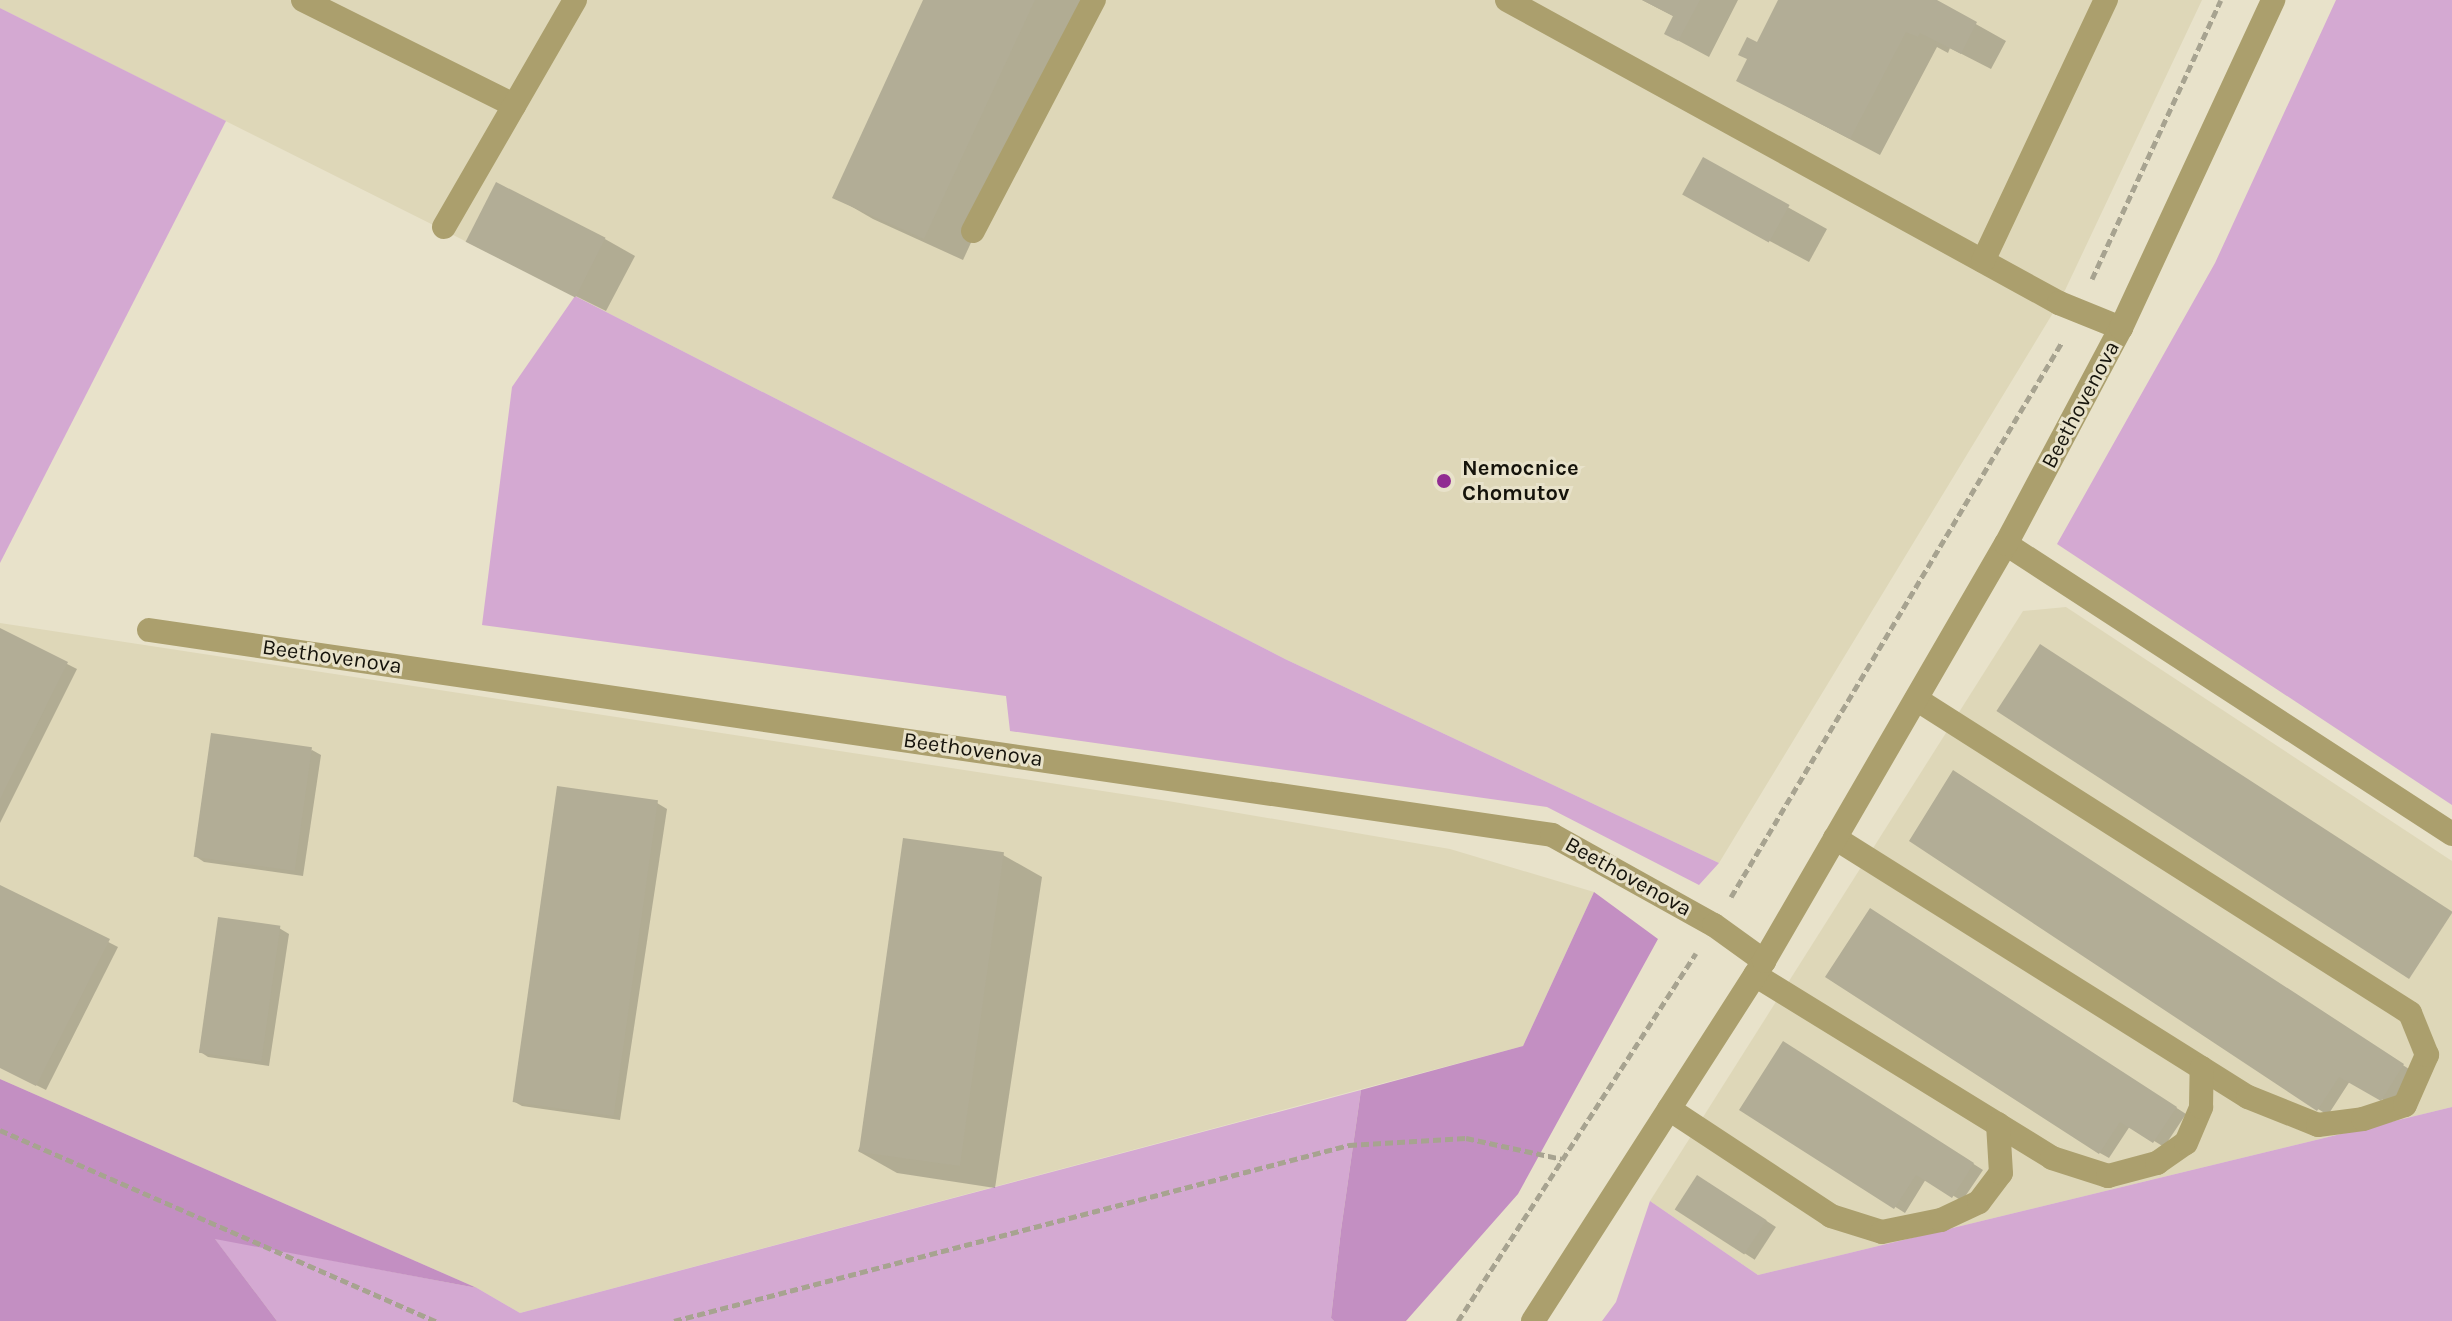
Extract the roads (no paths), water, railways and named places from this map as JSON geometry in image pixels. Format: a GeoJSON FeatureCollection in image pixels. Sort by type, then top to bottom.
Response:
{"type":"FeatureCollection","features":[{"type":"Feature","properties":{"kind":"street"},"geometry":{"type":"LineString","coordinates":[[303,0],[514,105]]}},
{"type":"Feature","properties":{"kind":"street"},"geometry":{"type":"LineString","coordinates":[[444,227],[575,0]]}},
{"type":"Feature","properties":{"kind":"street"},"geometry":{"type":"LineString","coordinates":[[973,231],[1094,0]]}},
{"type":"Feature","properties":{"kind":"street"},"geometry":{"type":"LineString","coordinates":[[1983,261],[2106,0]]}},
{"type":"Feature","properties":{"kind":"street","name":"Beethovenova"},"geometry":{"type":"LineString","coordinates":[[1533,1321],[1760,968],[2006,544],[2121,328],[2273,0]]}},
{"type":"Feature","properties":{"kind":"street"},"geometry":{"type":"LineString","coordinates":[[1522,3],[1983,261],[2078,311],[2121,328]]}},
{"type":"Feature","properties":{"kind":"street"},"geometry":{"type":"LineString","coordinates":[[2006,544],[2452,834]]}},
{"type":"Feature","properties":{"kind":"street","name":"Beethovenova"},"geometry":{"type":"LineString","coordinates":[[149,630],[1552,835],[1714,925],[1760,968]]}},
{"type":"Feature","properties":{"kind":"street"},"geometry":{"type":"LineString","coordinates":[[1835,838],[2248,1097],[2318,1125],[2363,1119],[2405,1105],[2427,1055],[2410,1013],[1916,699]]}},
{"type":"Feature","properties":{"kind":"street"},"geometry":{"type":"LineString","coordinates":[[1760,968],[2052,1158],[2108,1176],[2157,1163],[2186,1143],[2201,1107],[2202,1068]]}},
{"type":"Feature","properties":{"kind":"street"},"geometry":{"type":"LineString","coordinates":[[1669,1109],[1831,1216],[1882,1232],[1941,1220],[1979,1202],[2001,1173],[1998,1124]]}},
{"type":"Feature","properties":{"kind":"place","name":"Nemocnice Chomutov"},"geometry":{"type":"Point","coordinates":[1444,481]}}]}
